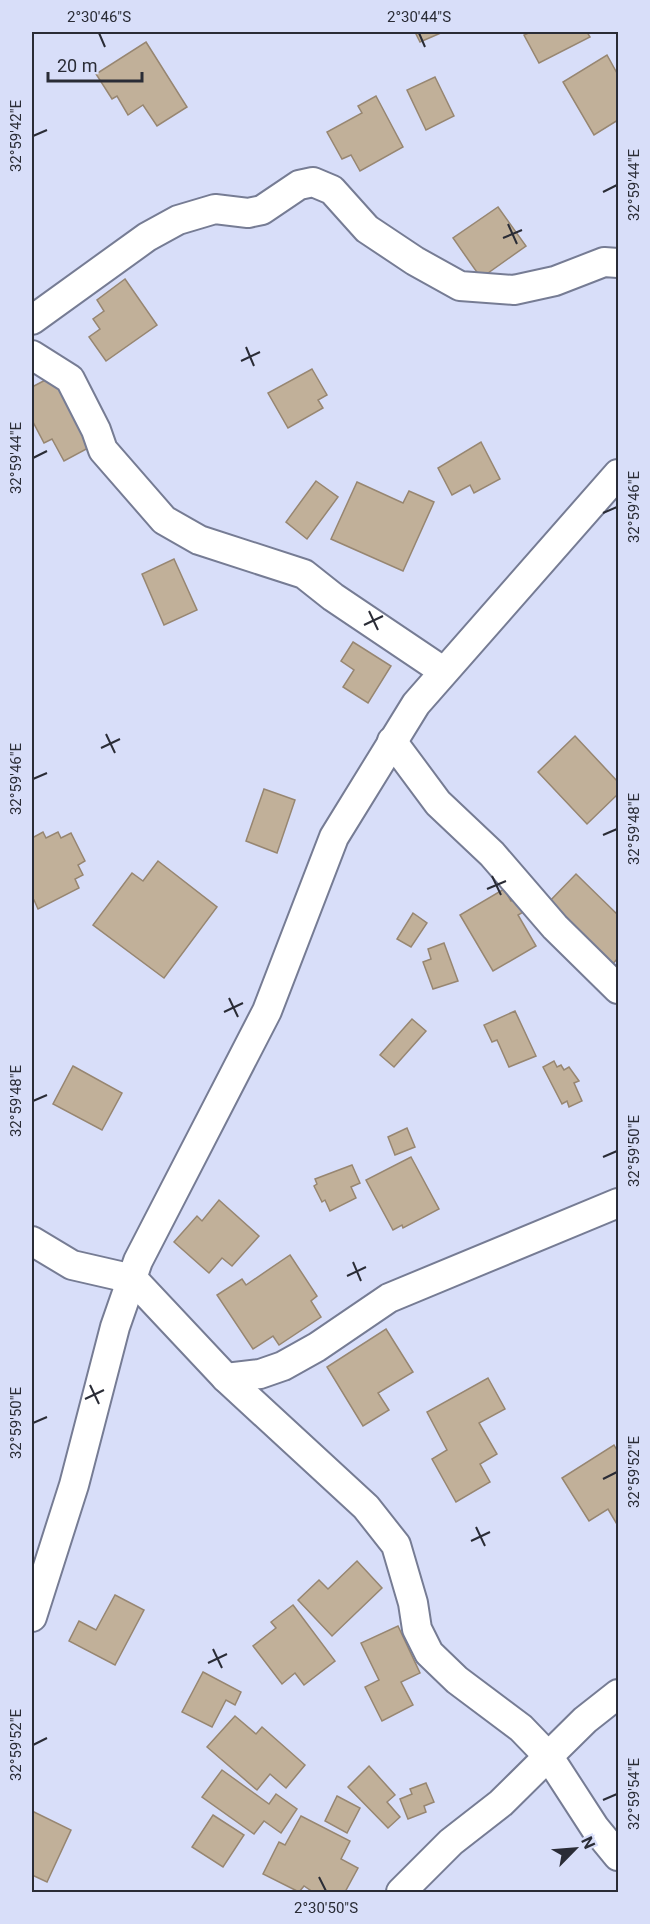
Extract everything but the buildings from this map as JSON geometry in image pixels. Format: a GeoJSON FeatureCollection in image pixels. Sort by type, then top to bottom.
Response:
{"type":"FeatureCollection","features":[{"type":"Feature","properties":{"kind":"street"},"geometry":{"type":"LineString","coordinates":[[32,320],[147,237],[178,220],[215,209],[248,213],[262,210],[299,185],[313,182],[332,190],[367,229],[415,261],[460,286],[514,290],[555,281],[604,262],[618,263]]}},
{"type":"Feature","properties":{"kind":"street"},"geometry":{"type":"LineString","coordinates":[[32,356],[70,379],[96,430],[103,450],[164,520],[199,540],[304,574],[333,597],[443,671]]}},
{"type":"Feature","properties":{"kind":"street"},"geometry":{"type":"LineString","coordinates":[[32,1617],[74,1485],[115,1327],[138,1261],[267,1011],[334,837],[416,704],[618,474]]}},
{"type":"Feature","properties":{"kind":"street"},"geometry":{"type":"LineString","coordinates":[[392,741],[438,803],[492,854],[555,927],[618,989]]}},
{"type":"Feature","properties":{"kind":"street"},"geometry":{"type":"LineString","coordinates":[[226,1378],[260,1374],[283,1366],[317,1347],[389,1298],[618,1203]]}},
{"type":"Feature","properties":{"kind":"street"},"geometry":{"type":"LineString","coordinates":[[32,1241],[72,1265],[133,1279],[226,1378],[366,1507],[396,1545],[413,1603],[417,1629],[429,1653],[457,1680],[521,1728],[549,1756],[595,1828],[618,1856]]}},
{"type":"Feature","properties":{"kind":"street"},"geometry":{"type":"LineString","coordinates":[[401,1893],[450,1842],[501,1803],[585,1720],[618,1694]]}}]}
